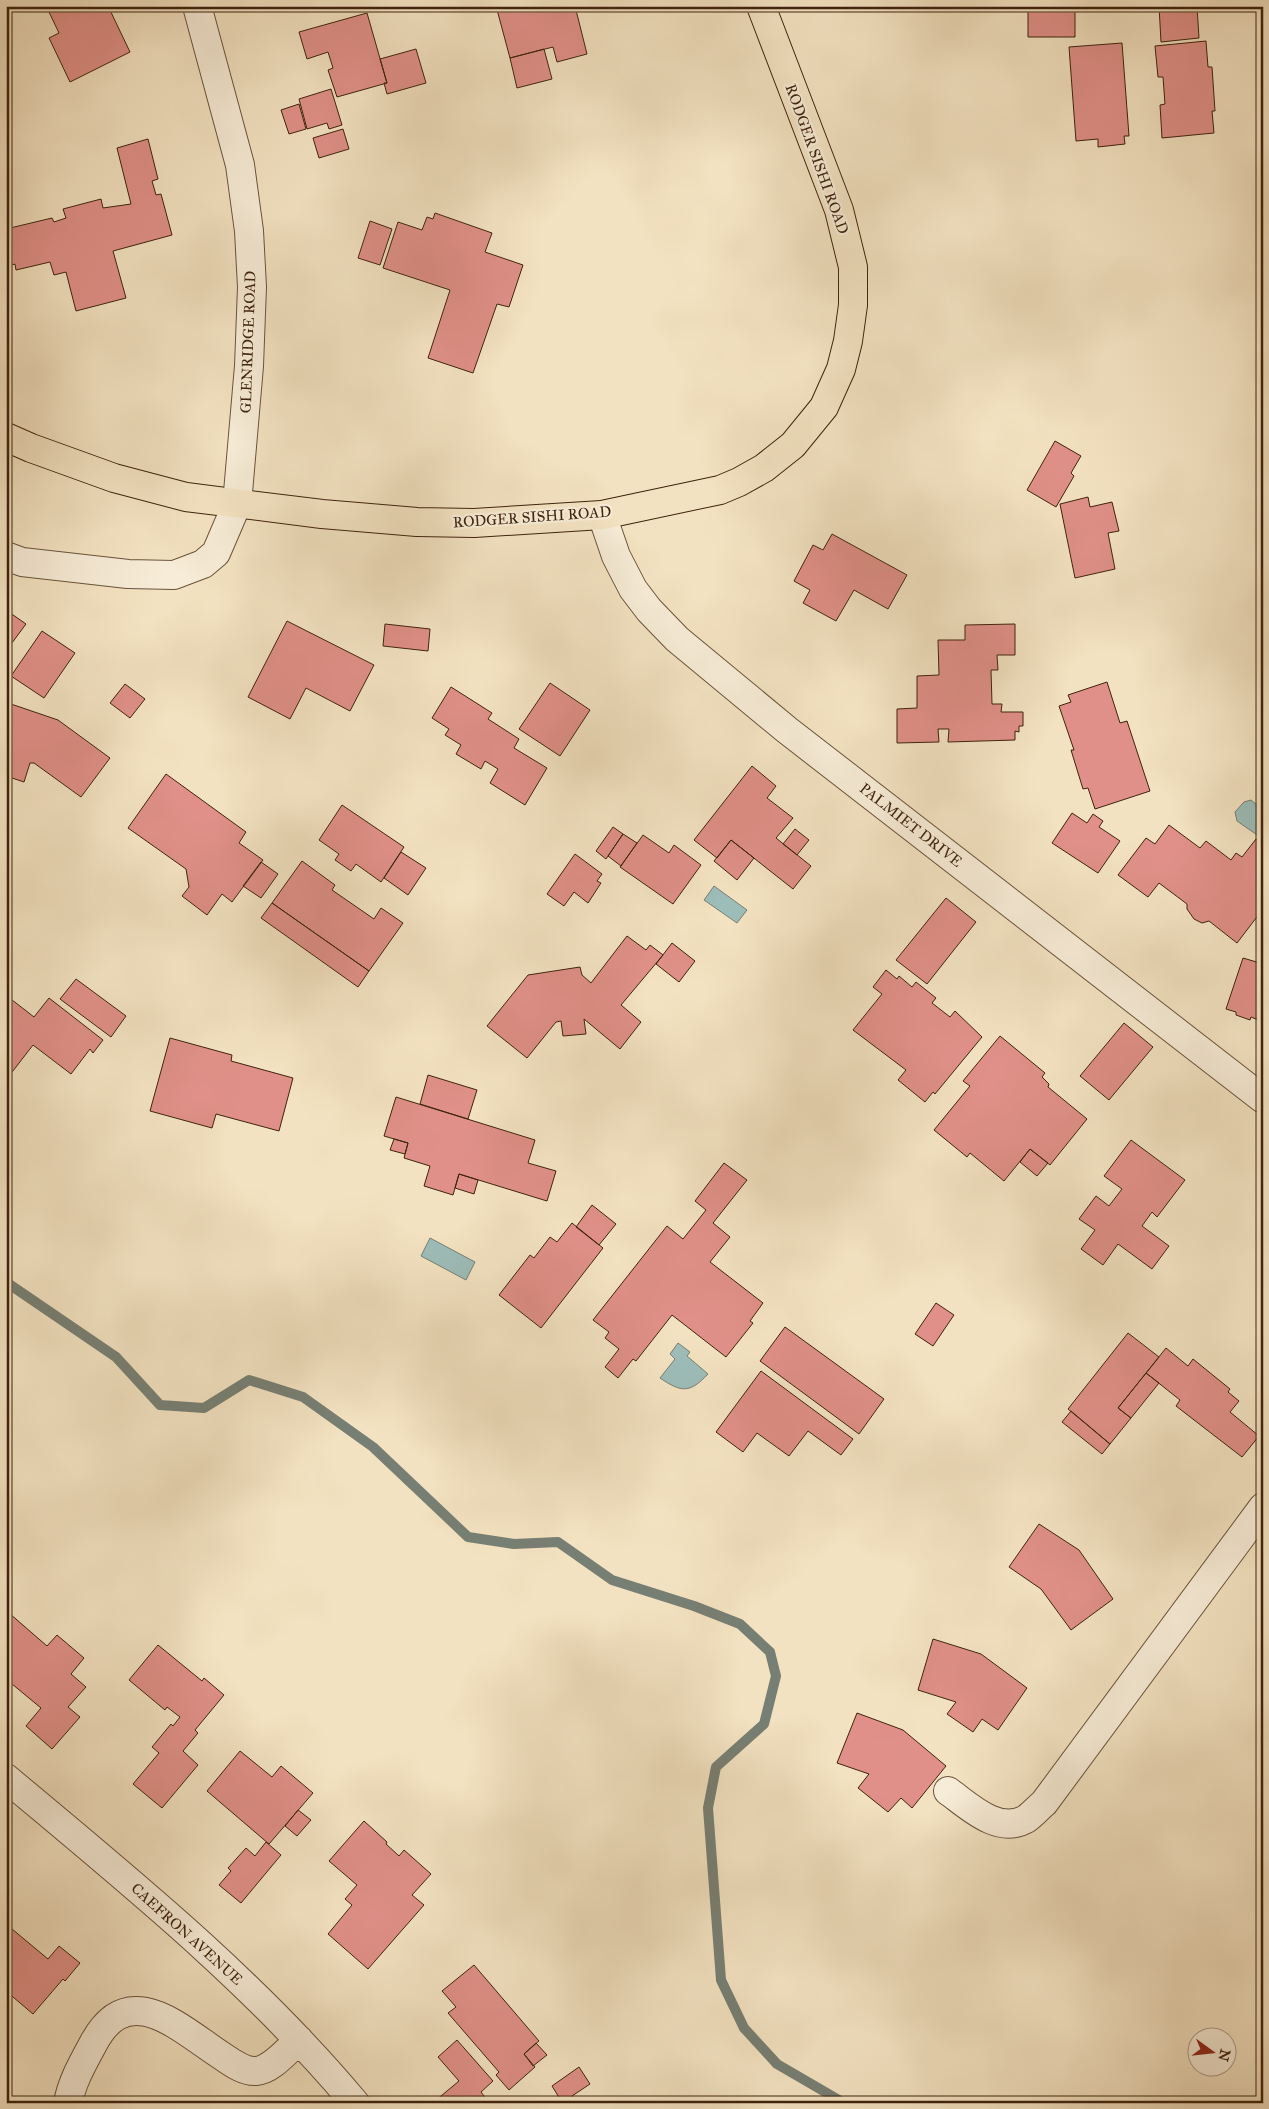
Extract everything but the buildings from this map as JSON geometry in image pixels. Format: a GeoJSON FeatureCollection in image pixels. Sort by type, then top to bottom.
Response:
{"type":"FeatureCollection","features":[{"type":"Feature","properties":{"kind":"main road","name":"RODGER SISHI ROAD"},"geometry":{"type":"LineString","coordinates":[[6,437],[114,478],[186,497],[322,514],[450,523],[602,515],[720,490],[764,468],[793,445],[824,407],[841,369],[854,305],[853,267],[839,210],[761,6]]}},
{"type":"Feature","properties":{"kind":"street","name":"GLENRIDGE ROAD"},"geometry":{"type":"LineString","coordinates":[[6,556],[22,562],[128,574],[174,574],[203,564],[216,553],[237,504],[249,366],[252,287],[249,231],[240,165],[197,6]]}},
{"type":"Feature","properties":{"kind":"street","name":"PALMIET DRIVE"},"geometry":{"type":"LineString","coordinates":[[602,515],[616,556],[632,589],[677,639],[787,730],[962,863],[1263,1099]]}},
{"type":"Feature","properties":{"kind":"street"},"geometry":{"type":"LineString","coordinates":[[948,1791],[989,1820],[998,1823],[1011,1824],[1025,1819],[1044,1803],[1263,1507]]}},
{"type":"Feature","properties":{"kind":"street","name":"CAEFRON AVENUE"},"geometry":{"type":"LineString","coordinates":[[6,1778],[104,1860],[220,1962],[299,2040],[355,2103]]}},
{"type":"Feature","properties":{"kind":"street"},"geometry":{"type":"LineString","coordinates":[[68,2103],[73,2082],[99,2033],[113,2017],[124,2012],[136,2010],[161,2017],[234,2064],[256,2071],[268,2067],[299,2040]]}},
{"type":"Feature","properties":{"kind":"water"},"geometry":{"type":"Polygon","coordinates":[[[1251,800],[1263,810],[1263,839],[1237,821],[1235,812],[1244,802],[1251,800]]]}},
{"type":"Feature","properties":{"kind":"water"},"geometry":{"type":"Polygon","coordinates":[[[714,886],[747,910],[737,923],[704,900],[714,886]]]}},
{"type":"Feature","properties":{"kind":"water"},"geometry":{"type":"Polygon","coordinates":[[[430,1238],[475,1262],[466,1280],[421,1256],[430,1238]]]}},
{"type":"Feature","properties":{"kind":"water"},"geometry":{"type":"Polygon","coordinates":[[[678,1343],[690,1352],[687,1356],[708,1374],[691,1388],[680,1388],[660,1378],[675,1359],[670,1354],[678,1343]]]}},
{"type":"Feature","properties":{"kind":"waterway"},"geometry":{"type":"LineString","coordinates":[[6,1282],[116,1357],[160,1405],[204,1408],[249,1380],[303,1397],[373,1447],[468,1537],[514,1544],[558,1542],[612,1580],[694,1606],[740,1624],[770,1652],[776,1676],[764,1724],[716,1767],[708,1808],[721,1980],[744,2028],[777,2064],[844,2103]]}}]}
